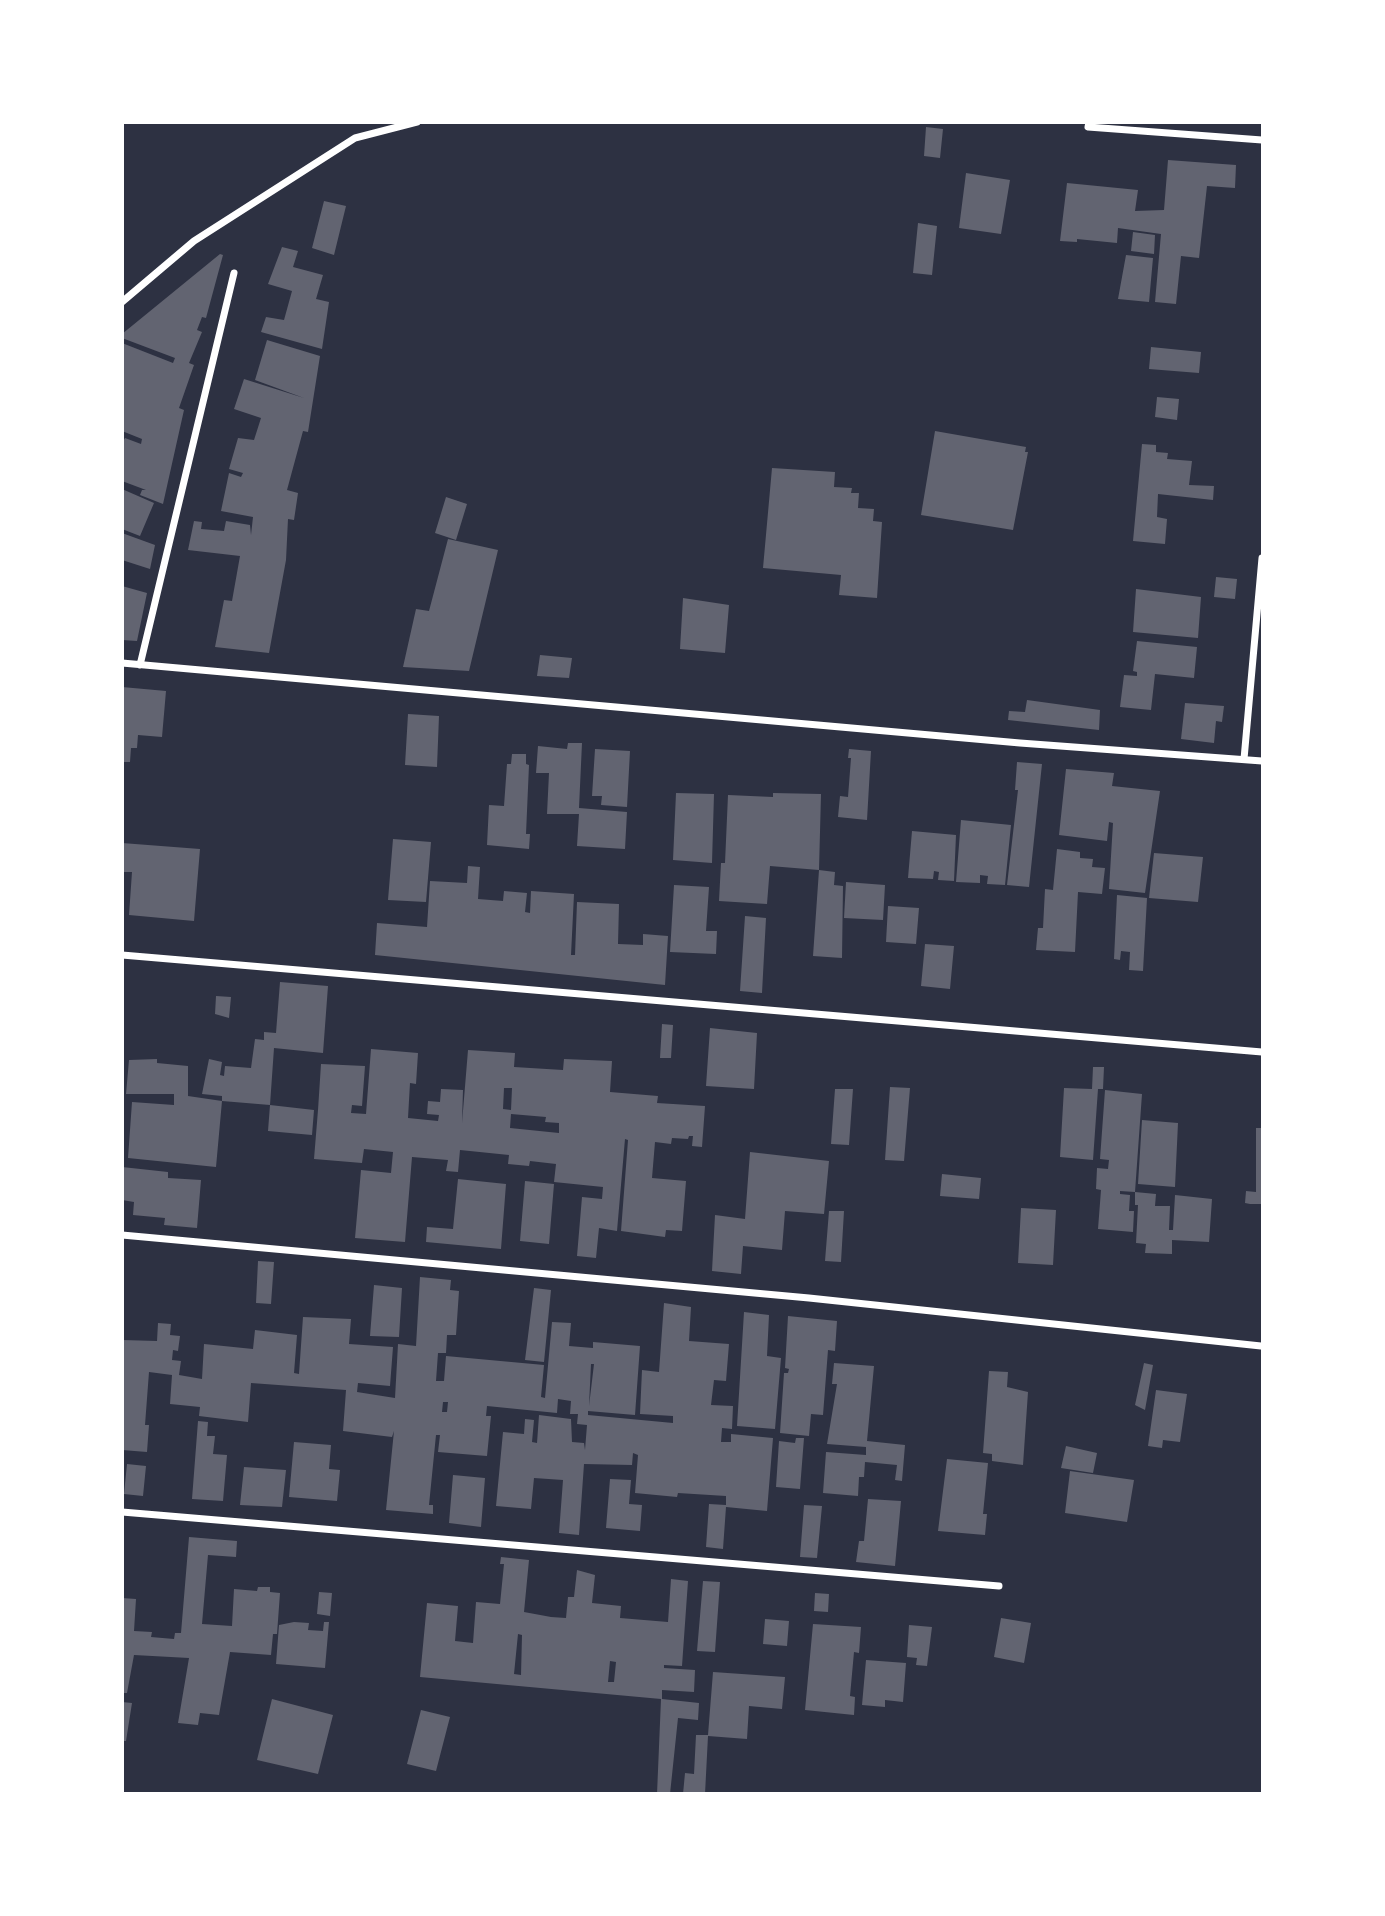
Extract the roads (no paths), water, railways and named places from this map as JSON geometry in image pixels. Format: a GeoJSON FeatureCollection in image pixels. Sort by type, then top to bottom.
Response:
{"type":"FeatureCollection","features":[{"type":"Feature","properties":{"kind":"street"},"geometry":{"type":"LineString","coordinates":[[122,302],[194,241],[355,138],[418,122]]}},
{"type":"Feature","properties":{"kind":"street"},"geometry":{"type":"LineString","coordinates":[[1089,122],[1088,127],[1262,140]]}},
{"type":"Feature","properties":{"kind":"street"},"geometry":{"type":"LineString","coordinates":[[140,664],[234,273]]}},
{"type":"Feature","properties":{"kind":"street"},"geometry":{"type":"LineString","coordinates":[[1244,759],[1262,558]]}},
{"type":"Feature","properties":{"kind":"street"},"geometry":{"type":"LineString","coordinates":[[122,663],[1020,743],[1262,761]]}},
{"type":"Feature","properties":{"kind":"street"},"geometry":{"type":"LineString","coordinates":[[122,956],[1262,1052]]}},
{"type":"Feature","properties":{"kind":"street"},"geometry":{"type":"LineString","coordinates":[[122,1235],[809,1298],[1261,1346]]}},
{"type":"Feature","properties":{"kind":"street"},"geometry":{"type":"LineString","coordinates":[[122,1512],[999,1586]]}}]}
